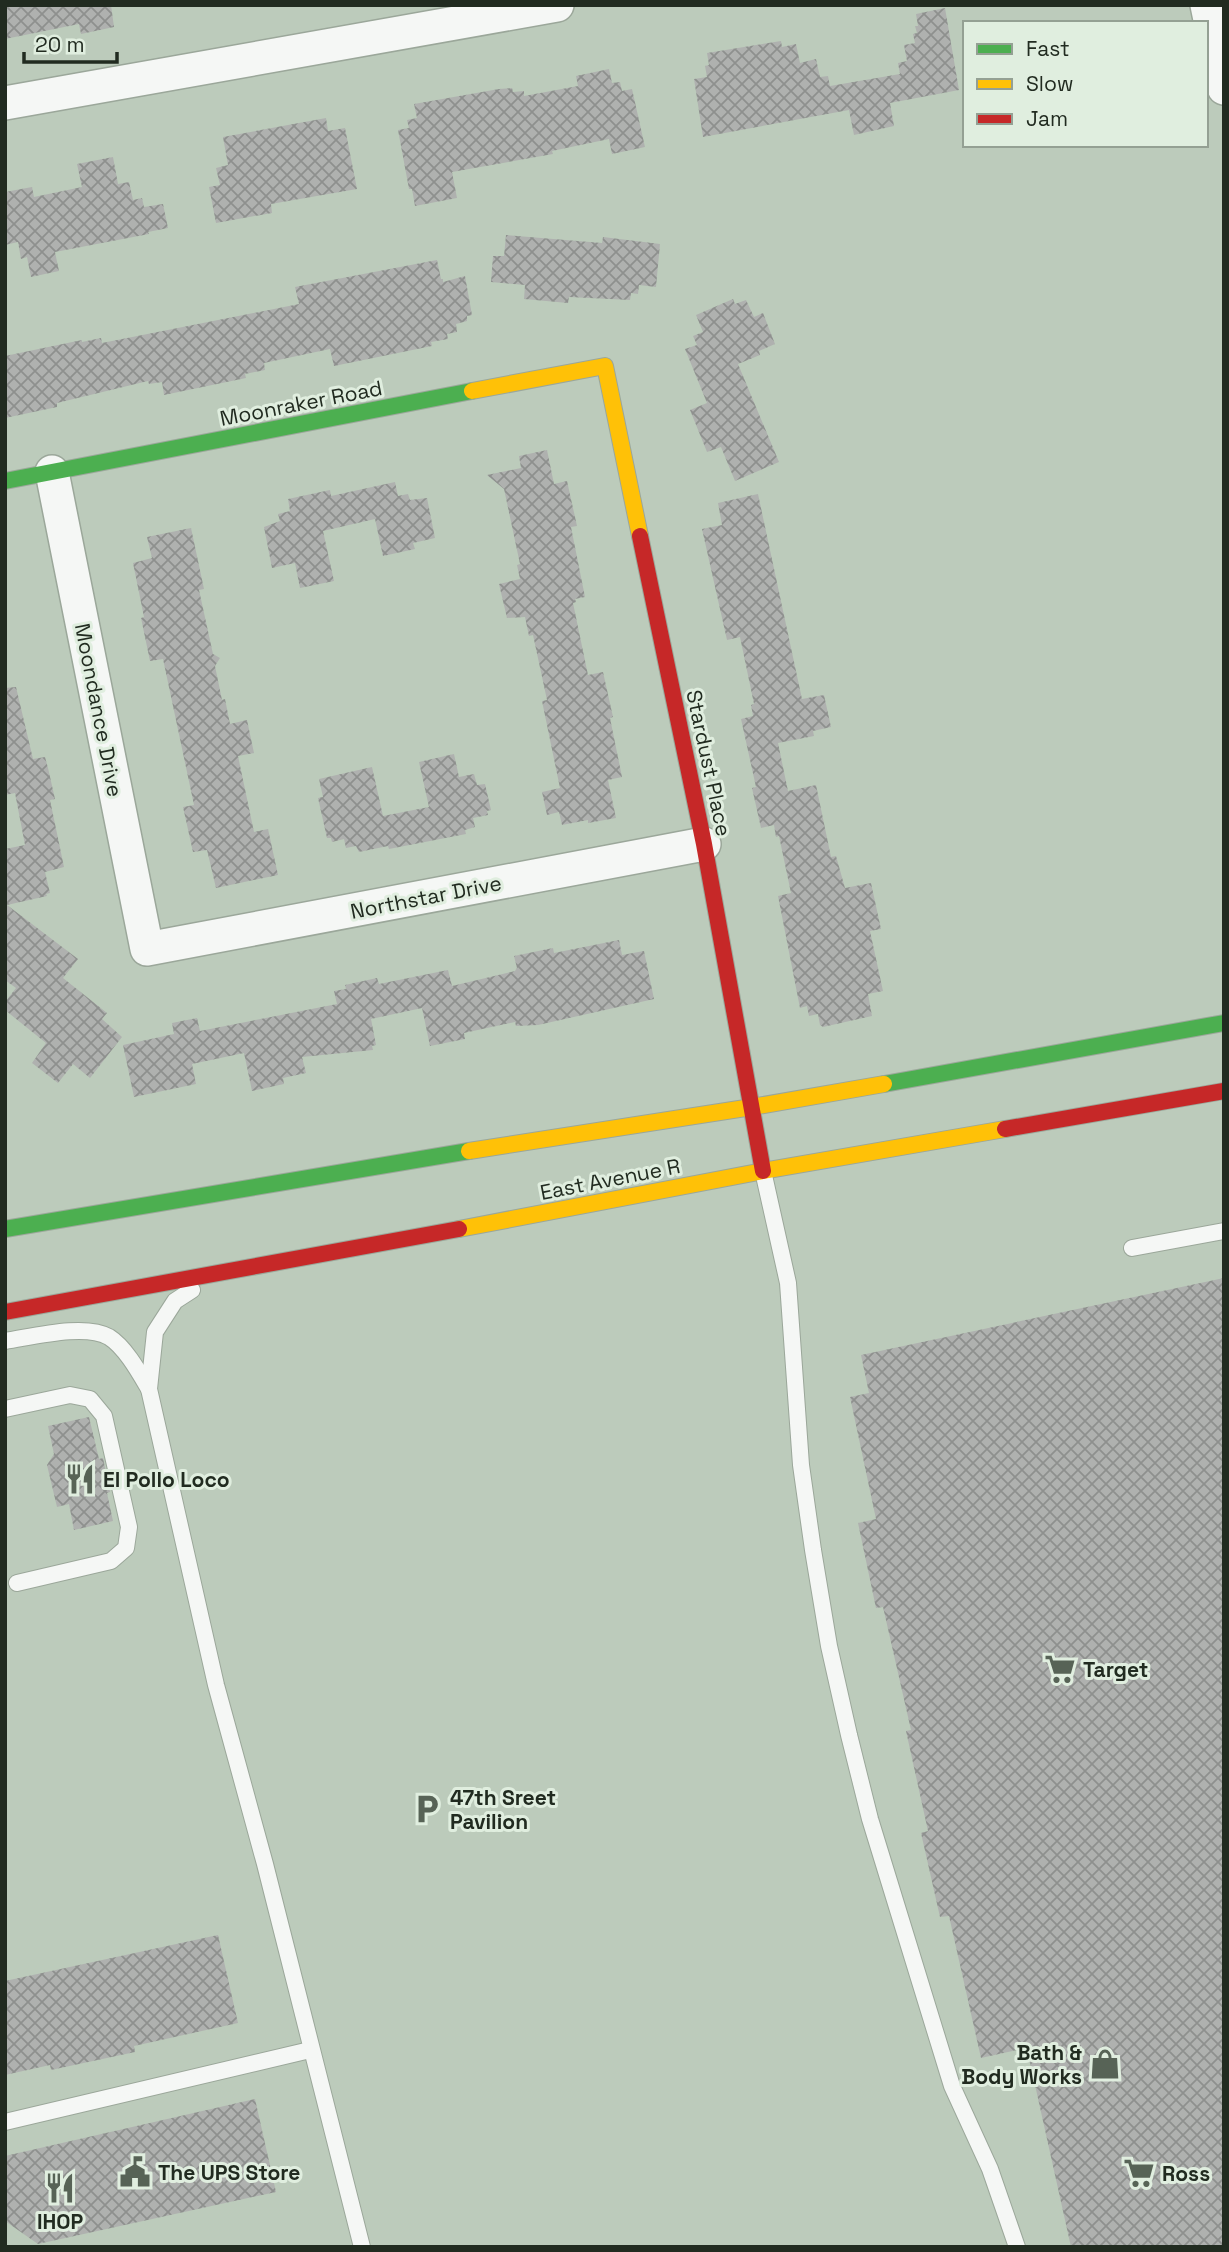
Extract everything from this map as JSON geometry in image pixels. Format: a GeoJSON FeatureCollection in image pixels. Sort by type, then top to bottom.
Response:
{"type":"FeatureCollection","features":[{"type":"Feature","properties":{"kind":"main road","name":"Moonraker Road"},"geometry":{"type":"LineString","coordinates":[[5,481],[605,366]]}},
{"type":"Feature","properties":{"kind":"main road","name":"Stardust Place"},"geometry":{"type":"LineString","coordinates":[[605,366],[705,844],[764,1171]]}},
{"type":"Feature","properties":{"kind":"main road"},"geometry":{"type":"LineString","coordinates":[[5,1229],[348,1170],[752,1107],[1224,1023]]}},
{"type":"Feature","properties":{"kind":"main road","name":"East Avenue R"},"geometry":{"type":"LineString","coordinates":[[5,1312],[764,1171],[1224,1091]]}},
{"type":"Feature","properties":{"kind":"street"},"geometry":{"type":"LineString","coordinates":[[5,103],[557,5]]}},
{"type":"Feature","properties":{"kind":"street"},"geometry":{"type":"LineString","coordinates":[[1207,5],[1223,82]]}},
{"type":"Feature","properties":{"kind":"street","name":"Moondance Drive"},"geometry":{"type":"LineString","coordinates":[[52,472],[147,949]]}},
{"type":"Feature","properties":{"kind":"street","name":"Northstar Drive"},"geometry":{"type":"LineString","coordinates":[[147,949],[705,844]]}},
{"type":"Feature","properties":{"kind":"lane"},"geometry":{"type":"LineString","coordinates":[[764,1171],[788,1283],[801,1465],[813,1550],[829,1646],[849,1735],[877,1843],[952,2086],[990,2169],[1017,2247]]}},
{"type":"Feature","properties":{"kind":"lane"},"geometry":{"type":"LineString","coordinates":[[1132,1248],[1224,1231]]}},
{"type":"Feature","properties":{"kind":"lane"},"geometry":{"type":"LineString","coordinates":[[149,1389],[155,1332],[175,1301],[219,1274]]}},
{"type":"Feature","properties":{"kind":"lane"},"geometry":{"type":"LineString","coordinates":[[5,1341],[81,1331],[108,1337],[133,1362],[149,1389],[216,1685],[265,1864],[362,2247]]}},
{"type":"Feature","properties":{"kind":"lane"},"geometry":{"type":"LineString","coordinates":[[5,1409],[70,1395],[90,1399],[104,1416],[129,1527],[126,1548],[111,1561],[17,1583]]}},
{"type":"Feature","properties":{"kind":"lane"},"geometry":{"type":"LineString","coordinates":[[5,2122],[310,2050]]}},
{"type":"Feature","properties":{"kind":"building"},"geometry":{"type":"Polygon","coordinates":[[[5,5],[111,5],[114,27],[81,34],[79,24],[5,39],[5,5]]]}},
{"type":"Feature","properties":{"kind":"building"},"geometry":{"type":"Polygon","coordinates":[[[945,8],[959,90],[890,103],[894,126],[854,135],[849,110],[703,137],[694,79],[707,77],[707,53],[781,41],[782,47],[796,44],[800,63],[816,59],[820,77],[828,76],[830,86],[900,74],[898,63],[907,61],[904,45],[915,43],[913,34],[917,33],[915,26],[918,26],[916,14],[945,8]]]}},
{"type":"Feature","properties":{"kind":"building"},"geometry":{"type":"Polygon","coordinates":[[[609,69],[612,83],[620,82],[622,91],[632,89],[645,147],[612,154],[609,139],[552,151],[553,154],[452,172],[457,198],[415,206],[412,189],[409,189],[398,130],[409,128],[407,120],[417,118],[414,104],[512,88],[513,92],[524,91],[524,96],[578,86],[576,76],[609,69]]]}},
{"type":"Feature","properties":{"kind":"building"},"geometry":{"type":"Polygon","coordinates":[[[326,118],[328,131],[345,128],[357,189],[271,204],[272,213],[216,223],[209,187],[220,185],[216,168],[228,165],[223,137],[326,118]]]}},
{"type":"Feature","properties":{"kind":"building"},"geometry":{"type":"Polygon","coordinates":[[[113,157],[118,184],[129,182],[133,200],[142,198],[144,207],[163,204],[168,228],[55,252],[59,271],[31,277],[27,257],[21,259],[18,242],[5,245],[5,192],[32,187],[34,197],[82,187],[77,164],[113,157]]]}},
{"type":"Feature","properties":{"kind":"building"},"geometry":{"type":"Polygon","coordinates":[[[506,235],[602,243],[603,237],[660,244],[656,287],[639,285],[638,294],[631,293],[630,300],[569,297],[568,303],[524,299],[525,285],[491,282],[493,256],[504,256],[506,235]]]}},
{"type":"Feature","properties":{"kind":"building"},"geometry":{"type":"Polygon","coordinates":[[[437,260],[443,282],[465,276],[472,315],[467,316],[467,321],[456,324],[457,332],[447,334],[448,339],[431,342],[432,346],[334,366],[330,349],[264,363],[265,370],[245,374],[246,378],[164,395],[162,382],[149,384],[148,381],[57,403],[57,407],[5,418],[5,356],[82,340],[101,338],[102,343],[299,304],[295,287],[437,260]]]}},
{"type":"Feature","properties":{"kind":"building"},"geometry":{"type":"Polygon","coordinates":[[[733,299],[735,304],[746,300],[754,317],[763,313],[775,344],[759,351],[760,355],[738,364],[779,462],[735,481],[721,447],[707,452],[690,410],[707,403],[685,349],[697,345],[693,336],[703,332],[696,315],[733,299]]]}},
{"type":"Feature","properties":{"kind":"building"},"geometry":{"type":"Polygon","coordinates":[[[547,450],[554,484],[567,481],[577,526],[571,527],[585,597],[575,599],[576,602],[573,603],[588,675],[603,672],[622,777],[608,780],[616,818],[562,825],[559,812],[547,815],[542,792],[560,788],[542,701],[547,700],[533,635],[529,636],[525,617],[507,618],[499,584],[520,579],[517,565],[520,564],[504,489],[487,475],[521,468],[519,456],[547,450]]]}},
{"type":"Feature","properties":{"kind":"building"},"geometry":{"type":"Polygon","coordinates":[[[395,482],[398,496],[408,494],[410,500],[427,498],[435,538],[413,543],[415,549],[383,556],[375,519],[323,531],[334,581],[300,588],[295,563],[272,568],[264,527],[280,521],[278,514],[290,511],[288,499],[330,490],[331,496],[395,482]]]}},
{"type":"Feature","properties":{"kind":"building"},"geometry":{"type":"Polygon","coordinates":[[[758,494],[802,699],[824,695],[831,727],[813,731],[814,736],[778,743],[788,791],[816,785],[831,857],[836,856],[845,888],[871,883],[881,929],[870,931],[883,991],[868,994],[872,1016],[823,1027],[818,1014],[809,1016],[807,1006],[800,1008],[778,896],[791,893],[779,836],[776,837],[774,825],[761,828],[752,788],[756,787],[741,719],[753,716],[751,705],[754,704],[740,637],[727,640],[702,529],[722,525],[718,503],[758,494]]]}},
{"type":"Feature","properties":{"kind":"building"},"geometry":{"type":"Polygon","coordinates":[[[191,528],[204,589],[199,590],[213,654],[220,658],[215,666],[222,700],[225,699],[230,724],[247,720],[254,753],[238,756],[254,832],[268,829],[278,875],[216,888],[207,850],[193,852],[183,807],[194,805],[163,659],[150,661],[133,563],[152,558],[147,537],[191,528]]]}},
{"type":"Feature","properties":{"kind":"building"},"geometry":{"type":"Polygon","coordinates":[[[16,687],[33,759],[45,757],[48,768],[55,799],[50,800],[64,867],[45,872],[50,893],[46,894],[47,896],[7,905],[78,959],[63,978],[107,1013],[102,1019],[122,1037],[90,1078],[73,1064],[58,1083],[32,1063],[46,1043],[5,1010],[5,1002],[16,988],[5,980],[5,849],[25,845],[15,793],[5,795],[5,688],[16,687]]]}},
{"type":"Feature","properties":{"kind":"building"},"geometry":{"type":"Polygon","coordinates":[[[454,754],[459,777],[474,774],[477,785],[485,784],[491,810],[487,811],[488,815],[473,818],[475,827],[465,830],[466,834],[359,852],[356,846],[346,848],[344,839],[332,842],[331,838],[327,838],[318,798],[323,797],[319,779],[372,767],[383,816],[429,807],[419,762],[454,754]]]}},
{"type":"Feature","properties":{"kind":"building"},"geometry":{"type":"Polygon","coordinates":[[[619,940],[622,955],[644,951],[654,999],[538,1025],[516,1026],[515,1022],[464,1033],[465,1039],[430,1046],[422,1008],[371,1019],[376,1045],[372,1046],[373,1050],[302,1057],[306,1073],[283,1078],[284,1084],[252,1091],[244,1053],[192,1064],[196,1084],[134,1097],[123,1045],[174,1034],[172,1023],[197,1018],[200,1031],[337,1004],[334,991],[346,989],[345,985],[377,978],[379,984],[448,970],[452,986],[515,971],[517,968],[514,956],[553,948],[554,953],[619,940]]]}},
{"type":"Feature","properties":{"kind":"building","name":"Target"},"geometry":{"type":"Polygon","coordinates":[[[1224,1278],[1224,2247],[1071,2247],[1029,2058],[1019,2060],[1017,2050],[981,2058],[949,1916],[940,1917],[921,1833],[928,1831],[906,1731],[911,1730],[883,1607],[876,1608],[858,1523],[876,1519],[850,1397],[869,1393],[861,1355],[1224,1278]]]}},
{"type":"Feature","properties":{"kind":"building","name":"El Pollo Loco"},"geometry":{"type":"Polygon","coordinates":[[[89,1417],[99,1459],[103,1458],[113,1521],[74,1530],[69,1504],[57,1507],[47,1465],[54,1454],[48,1426],[89,1417]]]}},
{"type":"Feature","properties":{"kind":"building"},"geometry":{"type":"Polygon","coordinates":[[[218,1935],[238,2023],[134,2046],[135,2052],[51,2070],[50,2065],[5,2075],[5,1981],[218,1935]]]}},
{"type":"Feature","properties":{"kind":"building"},"geometry":{"type":"Polygon","coordinates":[[[255,2099],[276,2192],[38,2244],[5,2221],[5,2156],[255,2099]]]}},
{"type":"Feature","properties":{"kind":"traffic: fast"},"geometry":{"type":"LineString","coordinates":[[5,481],[472,391]]}},
{"type":"Feature","properties":{"kind":"traffic: fast"},"geometry":{"type":"LineString","coordinates":[[884,1084],[1224,1023]]}},
{"type":"Feature","properties":{"kind":"traffic: fast"},"geometry":{"type":"LineString","coordinates":[[5,1229],[469,1151]]}},
{"type":"Feature","properties":{"kind":"traffic: slow"},"geometry":{"type":"LineString","coordinates":[[472,391],[605,366],[640,536]]}},
{"type":"Feature","properties":{"kind":"traffic: slow"},"geometry":{"type":"LineString","coordinates":[[469,1151],[884,1084]]}},
{"type":"Feature","properties":{"kind":"traffic: slow"},"geometry":{"type":"LineString","coordinates":[[459,1229],[763,1171],[1005,1129]]}},
{"type":"Feature","properties":{"kind":"traffic: jam"},"geometry":{"type":"LineString","coordinates":[[640,536],[704,844],[763,1171]]}},
{"type":"Feature","properties":{"kind":"traffic: jam"},"geometry":{"type":"LineString","coordinates":[[1005,1129],[1224,1091]]}},
{"type":"Feature","properties":{"kind":"traffic: jam"},"geometry":{"type":"LineString","coordinates":[[5,1312],[459,1229]]}},
{"type":"Feature","properties":{"kind":"place","name":"El Pollo Loco"},"geometry":{"type":"Point","coordinates":[80,1479]}},
{"type":"Feature","properties":{"kind":"place","name":"Target"},"geometry":{"type":"Point","coordinates":[1060,1669]}},
{"type":"Feature","properties":{"kind":"place","name":"47th Sreet Pavilion"},"geometry":{"type":"Point","coordinates":[427,1809]}},
{"type":"Feature","properties":{"kind":"place","name":"Bath & Body Works"},"geometry":{"type":"Point","coordinates":[1105,2064]}},
{"type":"Feature","properties":{"kind":"place","name":"The UPS Store"},"geometry":{"type":"Point","coordinates":[135,2172]}},
{"type":"Feature","properties":{"kind":"place","name":"Ross"},"geometry":{"type":"Point","coordinates":[1139,2173]}},
{"type":"Feature","properties":{"kind":"place","name":"IHOP"},"geometry":{"type":"Point","coordinates":[60,2188]}}]}
